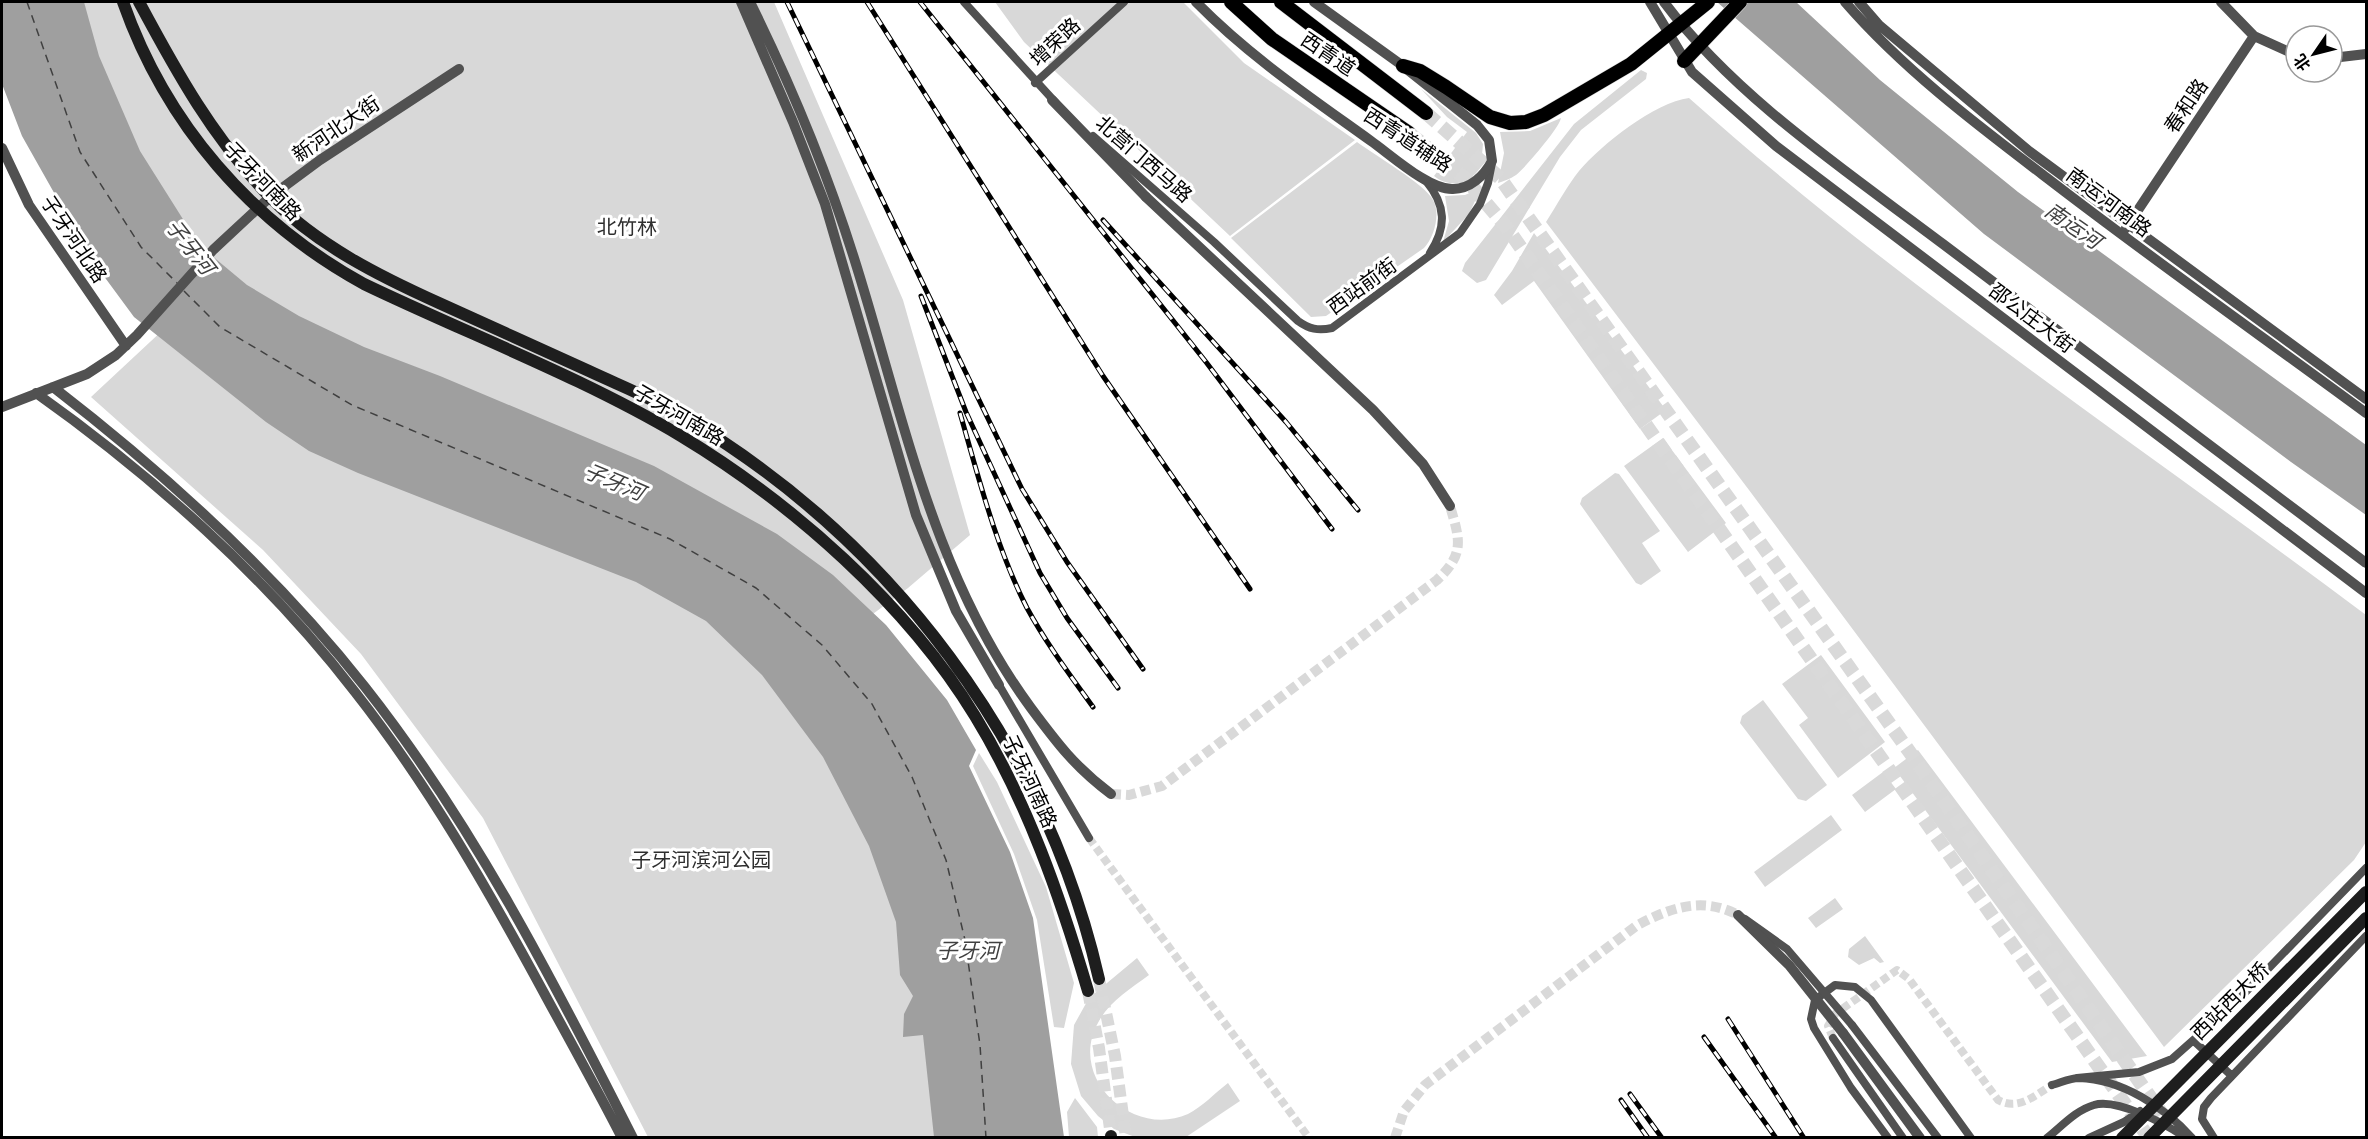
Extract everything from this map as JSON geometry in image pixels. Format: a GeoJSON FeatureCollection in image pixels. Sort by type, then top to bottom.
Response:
{"type":"FeatureCollection","features":[{"type":"Feature","properties":{"kind":"main road","name":"子牙河南路"},"geometry":{"type":"LineString","coordinates":[[123,2],[133,29],[159,81],[218,167],[274,224],[323,260],[364,284],[614,400],[680,436],[769,496],[843,560],[921,641],[959,692],[987,737],[1022,805],[1051,877],[1088,991]]}},
{"type":"Feature","properties":{"kind":"main road","name":"子牙河南路"},"geometry":{"type":"LineString","coordinates":[[139,2],[188,93],[225,145],[285,211],[344,254],[395,283],[644,396],[685,417],[767,472],[850,544],[901,598],[960,669],[985,705],[1022,770],[1080,907],[1099,979]]}},
{"type":"Feature","properties":{"kind":"main road","name":"西青道"},"geometry":{"type":"LineString","coordinates":[[1231,2],[1272,39],[1409,133]]}},
{"type":"Feature","properties":{"kind":"main road","name":"西青道"},"geometry":{"type":"LineString","coordinates":[[1281,2],[1426,113]]}},
{"type":"Feature","properties":{"kind":"main road"},"geometry":{"type":"LineString","coordinates":[[1684,61],[1740,2]]}},
{"type":"Feature","properties":{"kind":"main road"},"geometry":{"type":"LineString","coordinates":[[1403,66],[1446,87],[1479,112],[1510,123],[1544,115],[1631,64],[1707,3]]}},
{"type":"Feature","properties":{"kind":"main road"},"geometry":{"type":"LineString","coordinates":[[274,224],[272,213],[278,209],[285,211]]}},
{"type":"Feature","properties":{"kind":"main road","name":"西站西大桥"},"geometry":{"type":"LineString","coordinates":[[2122,1137],[2135,1119],[2367,892]]}},
{"type":"Feature","properties":{"kind":"main road","name":"西站西大桥"},"geometry":{"type":"LineString","coordinates":[[2149,1137],[2367,918]]}},
{"type":"Feature","properties":{"kind":"street"},"geometry":{"type":"LineString","coordinates":[[741,2],[793,122],[825,204],[916,515],[956,611],[1089,838]]}},
{"type":"Feature","properties":{"kind":"street"},"geometry":{"type":"LineString","coordinates":[[750,2],[788,78],[824,167],[854,257],[932,520],[959,587],[999,660],[1024,698],[1082,772],[1111,794]]}},
{"type":"Feature","properties":{"kind":"street","name":"北营门西马路"},"geometry":{"type":"LineString","coordinates":[[963,2],[1052,100],[1214,242],[1298,321],[1314,329]]}},
{"type":"Feature","properties":{"kind":"street","name":"增荣路"},"geometry":{"type":"LineString","coordinates":[[1035,83],[1124,2]]}},
{"type":"Feature","properties":{"kind":"street","name":"西青道辅路"},"geometry":{"type":"LineString","coordinates":[[1196,2],[1285,80],[1424,179],[1443,188],[1462,188],[1480,178],[1492,162]]}},
{"type":"Feature","properties":{"kind":"street"},"geometry":{"type":"LineString","coordinates":[[1314,2],[1403,66],[1477,125],[1489,140],[1492,162]]}},
{"type":"Feature","properties":{"kind":"street","name":"邵公庄大街"},"geometry":{"type":"LineString","coordinates":[[1650,2],[1684,61],[1702,83],[1776,146],[2367,593]]}},
{"type":"Feature","properties":{"kind":"street","name":"邵公庄大街"},"geometry":{"type":"LineString","coordinates":[[1664,2],[1723,70],[1760,102],[1872,190],[2367,563]]}},
{"type":"Feature","properties":{"kind":"street","name":"南运河南路"},"geometry":{"type":"LineString","coordinates":[[1845,2],[1873,34],[1963,112],[2121,235],[2367,413]]}},
{"type":"Feature","properties":{"kind":"street","name":"南运河南路"},"geometry":{"type":"LineString","coordinates":[[1859,2],[1879,26],[2029,151],[2367,399]]}},
{"type":"Feature","properties":{"kind":"street"},"geometry":{"type":"LineString","coordinates":[[2221,2],[2254,36],[2284,50]]}},
{"type":"Feature","properties":{"kind":"street","name":"春和路"},"geometry":{"type":"LineString","coordinates":[[2121,235],[2254,36]]}},
{"type":"Feature","properties":{"kind":"street"},"geometry":{"type":"LineString","coordinates":[[2344,57],[2367,54]]}},
{"type":"Feature","properties":{"kind":"street","name":"新河北大街"},"geometry":{"type":"LineString","coordinates":[[2,407],[92,372],[126,346],[213,250],[270,197],[320,160],[459,69]]}},
{"type":"Feature","properties":{"kind":"street"},"geometry":{"type":"LineString","coordinates":[[1052,100],[1146,197],[1373,410],[1423,464],[1450,506]]}},
{"type":"Feature","properties":{"kind":"street","name":"子牙河北路"},"geometry":{"type":"LineString","coordinates":[[2,148],[29,205],[126,346]]}},
{"type":"Feature","properties":{"kind":"street","name":"西站前街"},"geometry":{"type":"LineString","coordinates":[[1314,329],[1332,328],[1460,233],[1476,213],[1488,183],[1492,162]]}},
{"type":"Feature","properties":{"kind":"street"},"geometry":{"type":"LineString","coordinates":[[1424,179],[1436,194],[1443,215],[1440,237],[1427,259]]}},
{"type":"Feature","properties":{"kind":"street"},"geometry":{"type":"LineString","coordinates":[[53,387],[103,426],[226,535],[284,594],[364,686],[405,741],[484,861],[633,1137]]}},
{"type":"Feature","properties":{"kind":"street"},"geometry":{"type":"LineString","coordinates":[[36,393],[91,432],[153,482],[272,598],[354,690],[438,807],[475,866],[622,1137]]}},
{"type":"Feature","properties":{"kind":"street"},"geometry":{"type":"LineString","coordinates":[[2052,1085],[2077,1078],[2151,1070],[2172,1059],[2234,1004],[2367,868]]}},
{"type":"Feature","properties":{"kind":"street"},"geometry":{"type":"LineString","coordinates":[[1738,915],[1789,965],[1920,1137]]}},
{"type":"Feature","properties":{"kind":"street"},"geometry":{"type":"LineString","coordinates":[[1738,915],[1772,936],[1809,972],[1938,1137]]}},
{"type":"Feature","properties":{"kind":"street"},"geometry":{"type":"LineString","coordinates":[[2214,1137],[2202,1119],[2205,1107],[2367,936]]}},
{"type":"Feature","properties":{"kind":"street"},"geometry":{"type":"LineString","coordinates":[[1888,1137],[1851,1088],[1814,1028],[1811,1019],[1815,1000],[1835,985],[1854,987],[1871,1000],[1971,1137]]}},
{"type":"Feature","properties":{"kind":"street"},"geometry":{"type":"LineString","coordinates":[[1833,1038],[1903,1137]]}},
{"type":"Feature","properties":{"kind":"street"},"geometry":{"type":"LineString","coordinates":[[2194,1041],[2232,1076]]}},
{"type":"Feature","properties":{"kind":"street"},"geometry":{"type":"LineString","coordinates":[[2077,1078],[2124,1089],[2172,1117],[2192,1137]]}},
{"type":"Feature","properties":{"kind":"street"},"geometry":{"type":"LineString","coordinates":[[2114,1137],[2150,1103]]}},
{"type":"Feature","properties":{"kind":"street"},"geometry":{"type":"LineString","coordinates":[[2047,1137],[2084,1109],[2094,1105],[2117,1105],[2135,1119],[2166,1126],[2186,1137]]}},
{"type":"Feature","properties":{"kind":"street"},"geometry":{"type":"LineString","coordinates":[[2089,1137],[2135,1119]]}},
{"type":"Feature","properties":{"kind":"green space","name":"北竹林"},"geometry":{"type":"Polygon","coordinates":[[[71,2],[774,2],[903,300],[970,535],[908,588],[862,622],[308,335],[188,242],[120,133],[71,2]]]}},
{"type":"Feature","properties":{"kind":"green space"},"geometry":{"type":"Polygon","coordinates":[[[995,2],[1183,2],[1244,63],[1355,140],[1230,236],[1024,42],[995,2]]]}},
{"type":"Feature","properties":{"kind":"green space"},"geometry":{"type":"Polygon","coordinates":[[[1641,70],[1647,73],[1646,79],[1581,130],[1560,157],[1486,280],[1477,283],[1462,271],[1465,263],[1574,124],[1641,70]]]}},
{"type":"Feature","properties":{"kind":"green space"},"geometry":{"type":"Polygon","coordinates":[[[1421,89],[1476,133],[1483,144],[1481,166],[1466,181],[1453,183],[1434,176],[1467,132],[1447,117],[1421,89]]]}},
{"type":"Feature","properties":{"kind":"green space"},"geometry":{"type":"Polygon","coordinates":[[[1689,98],[1852,235],[1937,300],[2366,615],[2366,842],[2354,860],[2164,1047],[1546,222],[1579,171],[1601,149],[1645,116],[1675,101],[1689,98]]]}},
{"type":"Feature","properties":{"kind":"green space"},"geometry":{"type":"Polygon","coordinates":[[[1561,118],[1549,138],[1520,171],[1512,178],[1498,183],[1504,153],[1500,132],[1530,131],[1561,118]]]}},
{"type":"Feature","properties":{"kind":"green space"},"geometry":{"type":"Polygon","coordinates":[[[1357,142],[1410,178],[1428,194],[1435,206],[1435,225],[1431,238],[1424,248],[1326,316],[1311,317],[1231,238],[1357,142]]]}},
{"type":"Feature","properties":{"kind":"green space"},"geometry":{"type":"Polygon","coordinates":[[[1481,188],[1469,214],[1443,242],[1449,221],[1445,196],[1465,195],[1481,188]]]}},
{"type":"Feature","properties":{"kind":"green space"},"geometry":{"type":"Polygon","coordinates":[[[1534,233],[1666,410],[1640,429],[1534,281],[1502,305],[1494,295],[1512,271],[1534,233]]]}},
{"type":"Feature","properties":{"kind":"green space","name":"子牙河滨河公园"},"geometry":{"type":"Polygon","coordinates":[[[165,328],[679,586],[853,771],[962,1137],[648,1137],[483,818],[361,654],[263,550],[91,397],[165,328]]]}},
{"type":"Feature","properties":{"kind":"green space"},"geometry":{"type":"Polygon","coordinates":[[[1663,438],[1726,523],[1688,552],[1624,466],[1663,438]]]}},
{"type":"Feature","properties":{"kind":"green space"},"geometry":{"type":"Polygon","coordinates":[[[1615,473],[1619,474],[1660,531],[1642,543],[1661,571],[1641,585],[1636,583],[1580,504],[1582,498],[1615,473]]]}},
{"type":"Feature","properties":{"kind":"green space"},"geometry":{"type":"Polygon","coordinates":[[[1821,655],[1885,742],[1838,778],[1799,725],[1808,718],[1782,684],[1821,655]]]}},
{"type":"Feature","properties":{"kind":"green space"},"geometry":{"type":"Polygon","coordinates":[[[1763,700],[1827,785],[1806,801],[1798,799],[1740,723],[1742,716],[1763,700]]]}},
{"type":"Feature","properties":{"kind":"green space"},"geometry":{"type":"Polygon","coordinates":[[[1918,750],[2147,1056],[2112,1062],[1894,768],[1918,750]]]}},
{"type":"Feature","properties":{"kind":"green space"},"geometry":{"type":"Polygon","coordinates":[[[979,753],[997,782],[1046,887],[1074,983],[1064,1028],[1054,1027],[1037,920],[1014,854],[973,766],[979,753]]]}},
{"type":"Feature","properties":{"kind":"green space"},"geometry":{"type":"Polygon","coordinates":[[[1883,772],[1896,789],[1865,812],[1852,795],[1883,772]]]}},
{"type":"Feature","properties":{"kind":"green space"},"geometry":{"type":"Polygon","coordinates":[[[1831,815],[1842,830],[1765,887],[1754,872],[1831,815]]]}},
{"type":"Feature","properties":{"kind":"green space"},"geometry":{"type":"Polygon","coordinates":[[[1835,898],[1843,909],[1816,928],[1808,918],[1835,898]]]}},
{"type":"Feature","properties":{"kind":"green space"},"geometry":{"type":"Polygon","coordinates":[[[1865,936],[1884,962],[1880,963],[1874,958],[1859,965],[1848,957],[1849,949],[1865,936]]]}},
{"type":"Feature","properties":{"kind":"green space"},"geometry":{"type":"Polygon","coordinates":[[[1137,958],[1149,975],[1109,1007],[1099,1021],[1091,1042],[1091,1063],[1098,1082],[1110,1098],[1127,1110],[1146,1118],[1167,1119],[1188,1114],[1228,1083],[1240,1101],[1186,1137],[1135,1137],[1114,1129],[1098,1116],[1081,1096],[1071,1064],[1074,1025],[1089,998],[1137,958]]]}},
{"type":"Feature","properties":{"kind":"green space"},"geometry":{"type":"Polygon","coordinates":[[[1075,1098],[1097,1127],[1098,1137],[1069,1137],[1067,1112],[1075,1098]]]}},
{"type":"Feature","properties":{"kind":"water","name":"子牙河"},"geometry":{"type":"Polygon","coordinates":[[[2,2],[84,2],[99,56],[140,151],[198,243],[247,285],[299,316],[364,347],[440,376],[654,466],[777,534],[833,575],[886,625],[947,700],[976,750],[969,766],[1010,852],[1033,918],[1064,1137],[934,1137],[923,1035],[903,1037],[904,1014],[913,996],[900,975],[896,922],[869,846],[823,757],[762,675],[706,621],[636,582],[358,473],[309,451],[266,422],[134,317],[92,260],[22,136],[2,84],[2,2]]]}},
{"type":"Feature","properties":{"kind":"water"},"geometry":{"type":"Polygon","coordinates":[[[1717,2],[1796,2],[1880,80],[2018,192],[2366,445],[2366,515],[1984,234],[1717,2]]]}},
{"type":"Feature","properties":{"kind":"ferry route"},"geometry":{"type":"LineString","coordinates":[[27,2],[80,152],[141,247],[177,283]]}},
{"type":"Feature","properties":{"kind":"ferry route"},"geometry":{"type":"LineString","coordinates":[[184,291],[220,327],[352,405],[670,539],[756,588],[822,645],[872,704],[912,777],[946,860],[965,940],[980,1045],[986,1138]]}},
{"type":"Feature","properties":{"kind":"tunnel"},"geometry":{"type":"LineString","coordinates":[[1426,113],[1500,178],[1911,754],[2162,1114]]}},
{"type":"Feature","properties":{"kind":"tunnel"},"geometry":{"type":"LineString","coordinates":[[1409,133],[1465,178],[1507,228],[2149,1138]]}},
{"type":"Feature","properties":{"kind":"tunnel"},"geometry":{"type":"LineString","coordinates":[[1111,794],[1129,795],[1162,786],[1437,580],[1452,562],[1458,546],[1450,506]]}},
{"type":"Feature","properties":{"kind":"tunnel"},"geometry":{"type":"LineString","coordinates":[[1089,838],[1309,1138]]}},
{"type":"Feature","properties":{"kind":"tunnel"},"geometry":{"type":"LineString","coordinates":[[1395,1138],[1404,1111],[1425,1085],[1636,926],[1661,914],[1699,905],[1725,909],[1738,915]]}},
{"type":"Feature","properties":{"kind":"tunnel"},"geometry":{"type":"LineString","coordinates":[[1833,1038],[1828,1026],[1835,1014],[1897,970],[1909,979],[1998,1100],[2005,1103],[2019,1103],[2052,1085]]}},
{"type":"Feature","properties":{"kind":"tunnel"},"geometry":{"type":"LineString","coordinates":[[1099,979],[1115,1056],[1126,1138]]}},
{"type":"Feature","properties":{"kind":"tunnel"},"geometry":{"type":"LineString","coordinates":[[1088,991],[1099,1048],[1111,1136]]}},
{"type":"Feature","properties":{"kind":"railway"},"geometry":{"type":"LineString","coordinates":[[787,2],[1022,489],[1067,562],[1143,669]]}},
{"type":"Feature","properties":{"kind":"railway"},"geometry":{"type":"LineString","coordinates":[[867,2],[1103,376],[1250,589]]}},
{"type":"Feature","properties":{"kind":"railway"},"geometry":{"type":"LineString","coordinates":[[920,2],[1206,362],[1332,529]]}},
{"type":"Feature","properties":{"kind":"railway"},"geometry":{"type":"LineString","coordinates":[[1103,220],[1286,422],[1358,510]]}},
{"type":"Feature","properties":{"kind":"railway"},"geometry":{"type":"LineString","coordinates":[[921,296],[966,412],[1040,573],[1067,618],[1118,688]]}},
{"type":"Feature","properties":{"kind":"railway"},"geometry":{"type":"LineString","coordinates":[[960,413],[989,512],[1016,585],[1042,634],[1093,707]]}},
{"type":"Feature","properties":{"kind":"railway"},"geometry":{"type":"LineString","coordinates":[[1728,1019],[1804,1138]]}},
{"type":"Feature","properties":{"kind":"railway"},"geometry":{"type":"LineString","coordinates":[[1704,1037],[1776,1138]]}},
{"type":"Feature","properties":{"kind":"railway"},"geometry":{"type":"LineString","coordinates":[[1630,1094],[1662,1138]]}},
{"type":"Feature","properties":{"kind":"railway"},"geometry":{"type":"LineString","coordinates":[[1621,1100],[1648,1138]]}},
{"type":"Feature","properties":{"kind":"water label","name":"南运河"},"geometry":{"type":"Point","coordinates":[2073,226]}}]}
